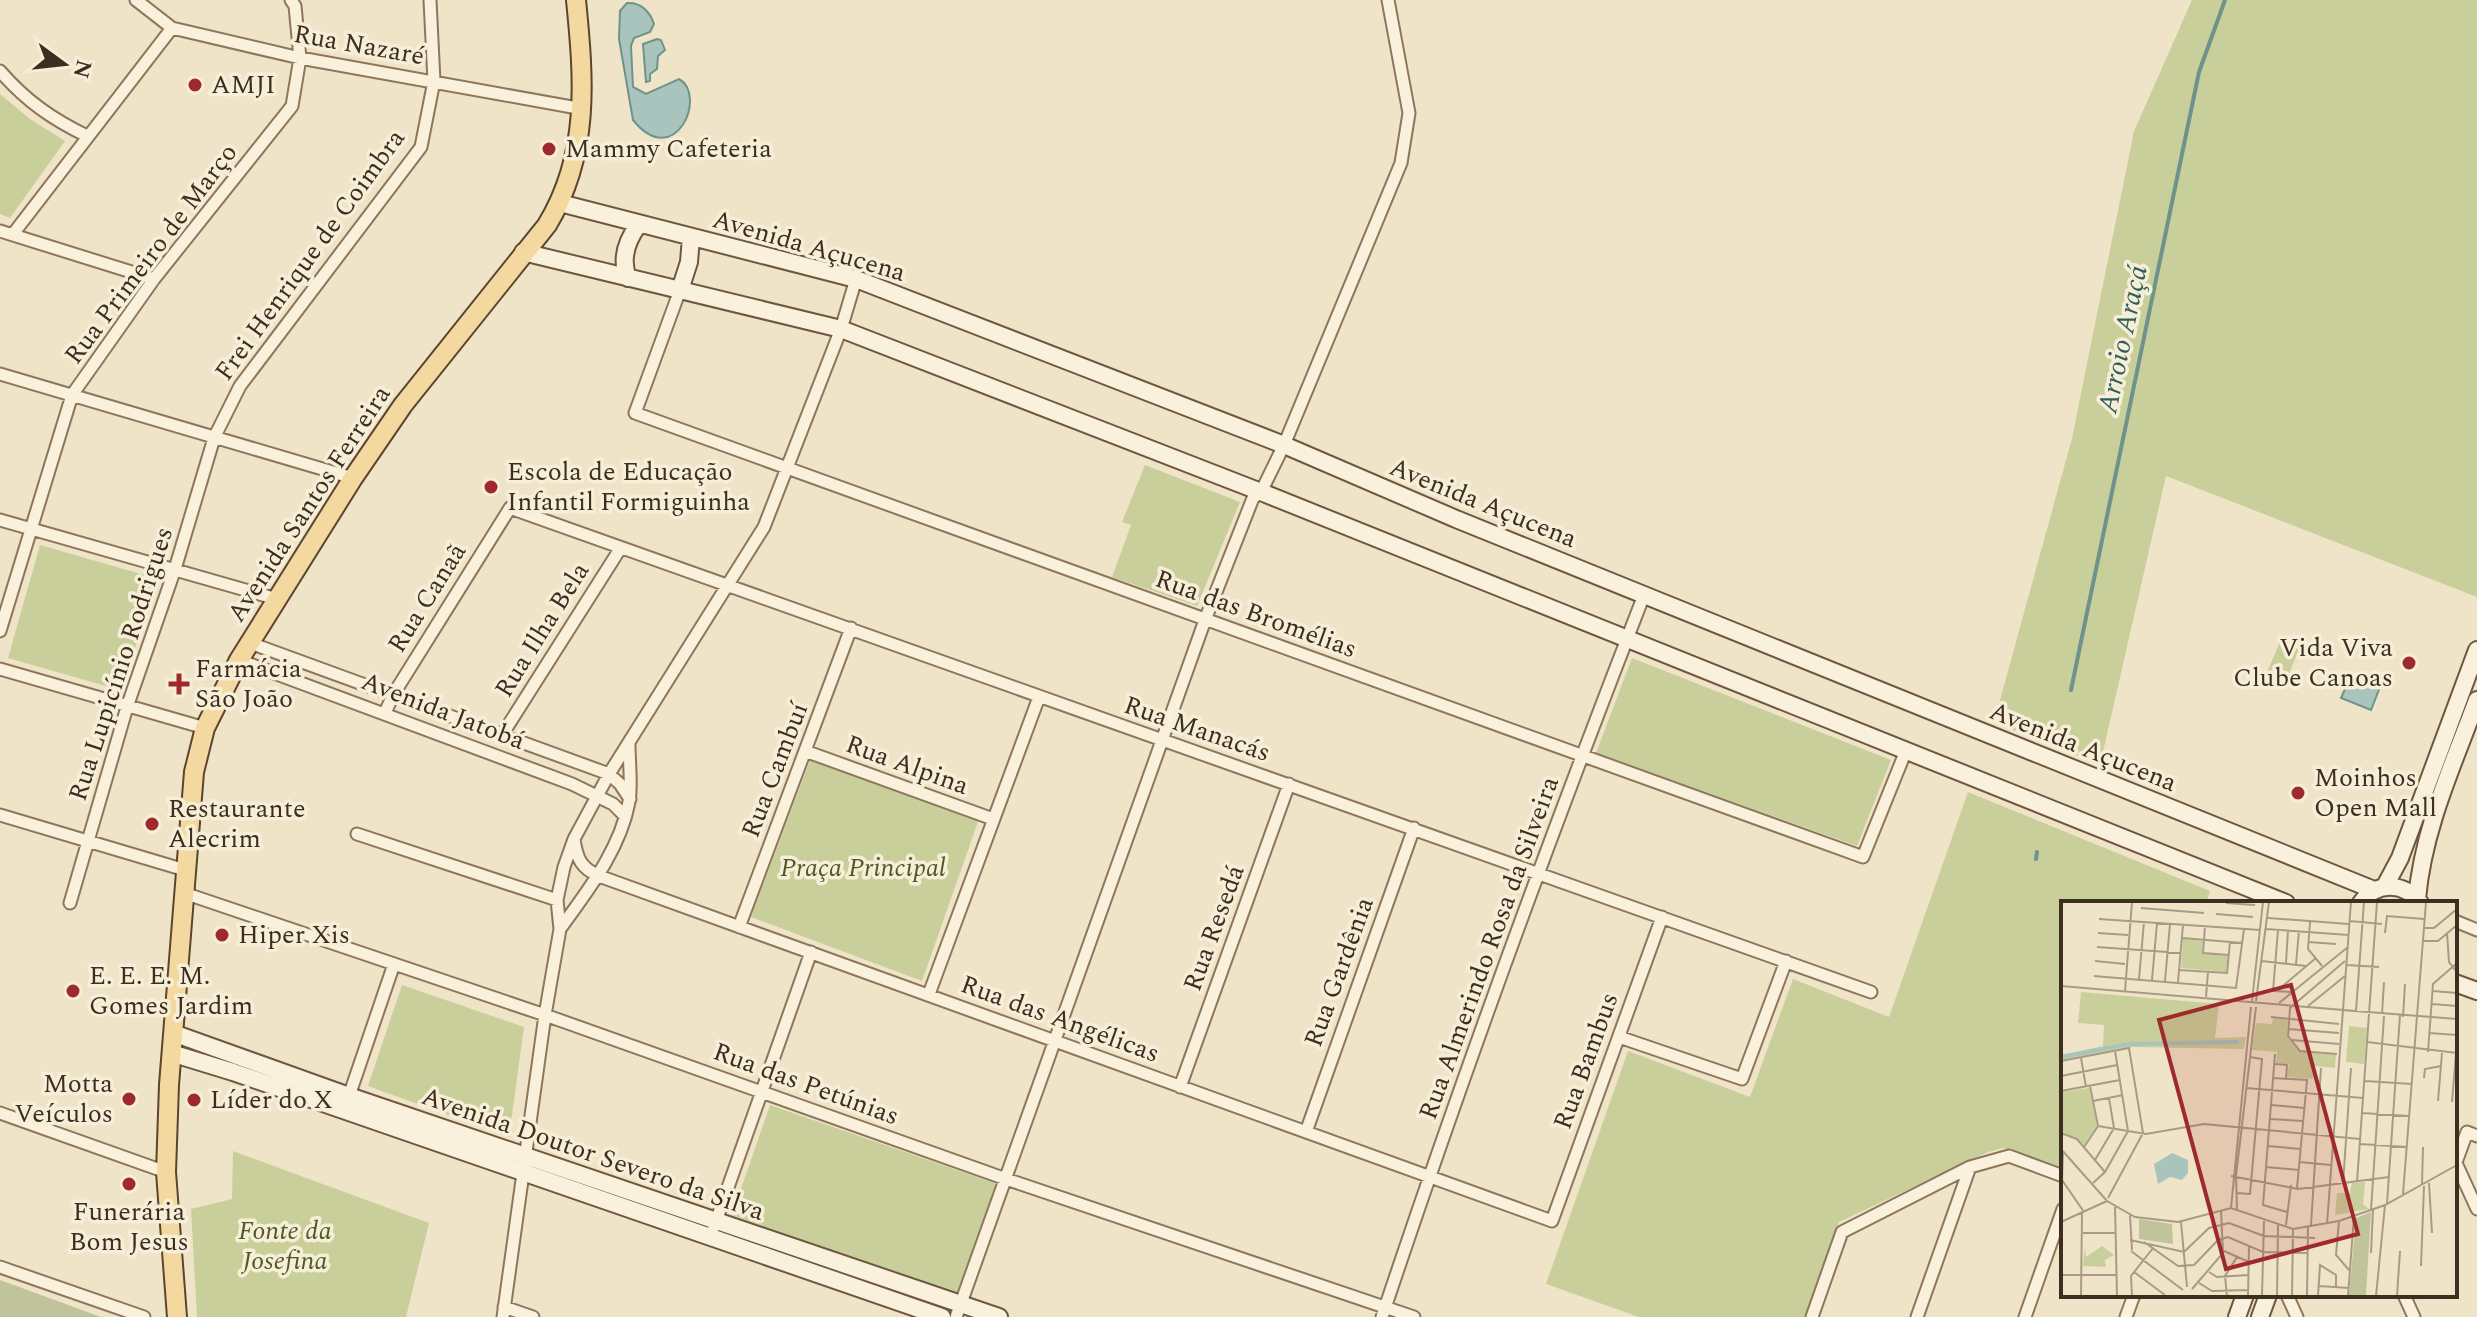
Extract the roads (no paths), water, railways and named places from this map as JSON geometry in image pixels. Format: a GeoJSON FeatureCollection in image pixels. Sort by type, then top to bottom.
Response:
{"type":"FeatureCollection","features":[{"type":"Feature","properties":{"kind":"main road","name":"Avenida Santos Ferreira"},"geometry":{"type":"LineString","coordinates":[[177,1317],[166,1172],[171,1053],[194,772],[205,728],[239,660],[353,478],[403,405],[547,225],[560,203],[575,160],[583,109],[576,0]]}},
{"type":"Feature","properties":{"kind":"main road","name":"Avenida Açucena"},"geometry":{"type":"LineString","coordinates":[[560,203],[856,279],[1284,445],[1644,595],[2380,888],[2397,887],[2419,901]]}},
{"type":"Feature","properties":{"kind":"main road"},"geometry":{"type":"LineString","coordinates":[[628,278],[624,261],[626,250],[639,224]]}},
{"type":"Feature","properties":{"kind":"main road"},"geometry":{"type":"LineString","coordinates":[[680,290],[689,262],[691,237]]}},
{"type":"Feature","properties":{"kind":"main road"},"geometry":{"type":"LineString","coordinates":[[523,252],[841,329],[1261,492],[1905,753],[2281,901]]}},
{"type":"Feature","properties":{"kind":"main road"},"geometry":{"type":"LineString","coordinates":[[2364,901],[2380,888],[2400,858],[2477,650]]}},
{"type":"Feature","properties":{"kind":"main road"},"geometry":{"type":"LineString","coordinates":[[2419,901],[2420,864],[2428,833],[2477,700]]}},
{"type":"Feature","properties":{"kind":"main road"},"geometry":{"type":"LineString","coordinates":[[2457,984],[2477,991]]}},
{"type":"Feature","properties":{"kind":"main road","name":"Avenida Doutor Severo da Silva"},"geometry":{"type":"LineString","coordinates":[[173,1033],[236,1065],[347,1103],[524,1156],[942,1317]]}},
{"type":"Feature","properties":{"kind":"main road","name":"Avenida Doutor Severo da Silva"},"geometry":{"type":"LineString","coordinates":[[171,1053],[236,1065]]}},
{"type":"Feature","properties":{"kind":"main road","name":"Avenida Doutor Severo da Silva"},"geometry":{"type":"LineString","coordinates":[[347,1103],[521,1174],[714,1230],[958,1310],[999,1317]]}},
{"type":"Feature","properties":{"kind":"main road"},"geometry":{"type":"LineString","coordinates":[[2237,1317],[2244,1297]]}},
{"type":"Feature","properties":{"kind":"main road"},"geometry":{"type":"LineString","coordinates":[[2260,1317],[2267,1297]]}},
{"type":"Feature","properties":{"kind":"street","name":"Rua Nazaré"},"geometry":{"type":"LineString","coordinates":[[136,0],[172,28],[300,58],[583,109]]}},
{"type":"Feature","properties":{"kind":"street","name":"Rua Primeiro de Março"},"geometry":{"type":"LineString","coordinates":[[0,631],[72,395],[154,279],[292,106],[300,58],[295,6],[291,0]]}},
{"type":"Feature","properties":{"kind":"street","name":"Frei Henrique de Coimbra"},"geometry":{"type":"LineString","coordinates":[[214,438],[240,386],[421,147],[434,81],[430,0]]}},
{"type":"Feature","properties":{"kind":"street"},"geometry":{"type":"LineString","coordinates":[[958,1310],[1205,620],[1253,498],[1261,492],[1284,445],[1395,181],[1406,145],[1409,113],[1388,0]]}},
{"type":"Feature","properties":{"kind":"street"},"geometry":{"type":"LineString","coordinates":[[13,234],[172,28]]}},
{"type":"Feature","properties":{"kind":"street"},"geometry":{"type":"LineString","coordinates":[[0,71],[20,95],[49,117],[87,136]]}},
{"type":"Feature","properties":{"kind":"street"},"geometry":{"type":"LineString","coordinates":[[0,231],[154,279]]}},
{"type":"Feature","properties":{"kind":"street"},"geometry":{"type":"LineString","coordinates":[[533,1317],[504,1312],[521,1174],[560,929],[557,900],[564,867],[574,839],[609,774],[764,527],[841,329],[856,279]]}},
{"type":"Feature","properties":{"kind":"street","name":"Rua das Bromélias"},"geometry":{"type":"LineString","coordinates":[[680,290],[635,413],[1863,857],[1905,753]]}},
{"type":"Feature","properties":{"kind":"street"},"geometry":{"type":"LineString","coordinates":[[0,374],[353,478]]}},
{"type":"Feature","properties":{"kind":"street","name":"Rua Lupicínio Rodrigues"},"geometry":{"type":"LineString","coordinates":[[70,903],[127,707],[175,569],[214,438]]}},
{"type":"Feature","properties":{"kind":"street","name":"Rua Manacás"},"geometry":{"type":"LineString","coordinates":[[510,508],[1871,992]]}},
{"type":"Feature","properties":{"kind":"street","name":"Rua Canaã"},"geometry":{"type":"LineString","coordinates":[[385,713],[393,695],[510,508]]}},
{"type":"Feature","properties":{"kind":"street"},"geometry":{"type":"LineString","coordinates":[[0,520],[277,599]]}},
{"type":"Feature","properties":{"kind":"street","name":"Rua Ilha Bela"},"geometry":{"type":"LineString","coordinates":[[502,735],[620,549]]}},
{"type":"Feature","properties":{"kind":"street","name":"Rua Almerindo Rosa da Silveira"},"geometry":{"type":"LineString","coordinates":[[1384,1312],[1430,1176],[1644,595]]}},
{"type":"Feature","properties":{"kind":"street","name":"Rua Cambuí"},"geometry":{"type":"LineString","coordinates":[[739,927],[851,628]]}},
{"type":"Feature","properties":{"kind":"street","name":"Avenida Jatobá"},"geometry":{"type":"LineString","coordinates":[[250,643],[609,774],[630,799]]}},
{"type":"Feature","properties":{"kind":"street","name":"Avenida Jatobá"},"geometry":{"type":"LineString","coordinates":[[239,660],[351,699],[598,795],[625,816]]}},
{"type":"Feature","properties":{"kind":"street"},"geometry":{"type":"LineString","coordinates":[[0,669],[205,728]]}},
{"type":"Feature","properties":{"kind":"street"},"geometry":{"type":"LineString","coordinates":[[351,699],[358,682]]}},
{"type":"Feature","properties":{"kind":"street"},"geometry":{"type":"LineString","coordinates":[[929,994],[1039,697]]}},
{"type":"Feature","properties":{"kind":"street"},"geometry":{"type":"LineString","coordinates":[[560,929],[599,876],[625,816],[630,799],[629,742]]}},
{"type":"Feature","properties":{"kind":"street","name":"Rua Alpina"},"geometry":{"type":"LineString","coordinates":[[805,751],[993,819]]}},
{"type":"Feature","properties":{"kind":"street","name":"Rua Resedá"},"geometry":{"type":"LineString","coordinates":[[1180,1087],[1289,784]]}},
{"type":"Feature","properties":{"kind":"street"},"geometry":{"type":"LineString","coordinates":[[0,815],[185,870]]}},
{"type":"Feature","properties":{"kind":"street","name":"Rua Gardênia"},"geometry":{"type":"LineString","coordinates":[[1306,1132],[1414,828]]}},
{"type":"Feature","properties":{"kind":"street"},"geometry":{"type":"LineString","coordinates":[[357,834],[557,900]]}},
{"type":"Feature","properties":{"kind":"street","name":"Rua das Angélicas"},"geometry":{"type":"LineString","coordinates":[[574,839],[576,858],[587,871],[599,876],[1552,1221]]}},
{"type":"Feature","properties":{"kind":"street","name":"Rua das Petúnias"},"geometry":{"type":"LineString","coordinates":[[184,893],[545,1015],[1384,1312],[1414,1317]]}},
{"type":"Feature","properties":{"kind":"street","name":"Rua Bambus"},"geometry":{"type":"LineString","coordinates":[[1552,1221],[1662,917]]}},
{"type":"Feature","properties":{"kind":"street"},"geometry":{"type":"LineString","coordinates":[[2457,922],[2477,930]]}},
{"type":"Feature","properties":{"kind":"street"},"geometry":{"type":"LineString","coordinates":[[714,1230],[811,952]]}},
{"type":"Feature","properties":{"kind":"street"},"geometry":{"type":"LineString","coordinates":[[1619,1037],[1742,1079],[1786,961]]}},
{"type":"Feature","properties":{"kind":"street"},"geometry":{"type":"LineString","coordinates":[[347,1103],[394,964]]}},
{"type":"Feature","properties":{"kind":"street"},"geometry":{"type":"LineString","coordinates":[[0,1113],[166,1172]]}},
{"type":"Feature","properties":{"kind":"street"},"geometry":{"type":"LineString","coordinates":[[2457,1160],[2472,1134]]}},
{"type":"Feature","properties":{"kind":"street"},"geometry":{"type":"LineString","coordinates":[[1812,1317],[1842,1232],[1970,1167],[2009,1156],[2061,1175]]}},
{"type":"Feature","properties":{"kind":"street"},"geometry":{"type":"LineString","coordinates":[[1917,1317],[1970,1167]]}},
{"type":"Feature","properties":{"kind":"street"},"geometry":{"type":"LineString","coordinates":[[2457,1168],[2477,1209]]}},
{"type":"Feature","properties":{"kind":"street"},"geometry":{"type":"LineString","coordinates":[[2025,1317],[2061,1215]]}},
{"type":"Feature","properties":{"kind":"street"},"geometry":{"type":"LineString","coordinates":[[0,1267],[144,1317]]}},
{"type":"Feature","properties":{"kind":"street"},"geometry":{"type":"LineString","coordinates":[[2126,1317],[2133,1297]]}},
{"type":"Feature","properties":{"kind":"street"},"geometry":{"type":"LineString","coordinates":[[2288,1297],[2297,1317]]}},
{"type":"Feature","properties":{"kind":"street"},"geometry":{"type":"LineString","coordinates":[[2405,1297],[2414,1317]]}},
{"type":"Feature","properties":{"kind":"water"},"geometry":{"type":"Polygon","coordinates":[[[627,3],[644,9],[654,24],[650,32],[634,38],[631,46],[633,87],[646,94],[679,79],[687,87],[690,99],[683,125],[674,134],[662,138],[648,134],[633,120],[619,39],[620,11],[627,3]]]}},
{"type":"Feature","properties":{"kind":"water"},"geometry":{"type":"Polygon","coordinates":[[[661,40],[665,50],[658,56],[657,69],[650,74],[650,81],[646,82],[643,44],[661,40]]]}},
{"type":"Feature","properties":{"kind":"water"},"geometry":{"type":"Polygon","coordinates":[[[2351,676],[2380,687],[2371,710],[2341,698],[2351,676]]]}},
{"type":"Feature","properties":{"kind":"waterway","name":"Arroio Araçá"},"geometry":{"type":"LineString","coordinates":[[2071,690],[2199,72],[2225,0]]}},
{"type":"Feature","properties":{"kind":"waterway","name":"Arroio Araçá"},"geometry":{"type":"LineString","coordinates":[[2036,859],[2037,852]]}},
{"type":"Feature","properties":{"kind":"place","name":"AMJI"},"geometry":{"type":"Point","coordinates":[195,85]}},
{"type":"Feature","properties":{"kind":"place","name":"Mammy Cafeteria"},"geometry":{"type":"Point","coordinates":[549,149]}},
{"type":"Feature","properties":{"kind":"place","name":"Escola de Educação Infantil Formiguinha"},"geometry":{"type":"Point","coordinates":[491,487]}},
{"type":"Feature","properties":{"kind":"place","name":"Vida Viva Clube Canoas"},"geometry":{"type":"Point","coordinates":[2409,663]}},
{"type":"Feature","properties":{"kind":"place","name":"Farmácia São João"},"geometry":{"type":"Point","coordinates":[179,684]}},
{"type":"Feature","properties":{"kind":"place","name":"Moinhos Open Mall"},"geometry":{"type":"Point","coordinates":[2298,793]}},
{"type":"Feature","properties":{"kind":"place","name":"Restaurante Alecrim"},"geometry":{"type":"Point","coordinates":[152,824]}},
{"type":"Feature","properties":{"kind":"place","name":"Hiper Xis"},"geometry":{"type":"Point","coordinates":[222,935]}},
{"type":"Feature","properties":{"kind":"place","name":"E. E. E. M. Gomes Jardim"},"geometry":{"type":"Point","coordinates":[73,991]}},
{"type":"Feature","properties":{"kind":"place","name":"Motta Veículos"},"geometry":{"type":"Point","coordinates":[129,1099]}},
{"type":"Feature","properties":{"kind":"place","name":"Líder do X"},"geometry":{"type":"Point","coordinates":[194,1100]}},
{"type":"Feature","properties":{"kind":"place","name":"Funerária Bom Jesus"},"geometry":{"type":"Point","coordinates":[129,1184]}},
{"type":"Feature","properties":{"kind":"park label","name":"Praça Principal"},"geometry":{"type":"Point","coordinates":[863,868]}},
{"type":"Feature","properties":{"kind":"park label","name":"Fonte da Josefina"},"geometry":{"type":"Point","coordinates":[285,1246]}}]}
